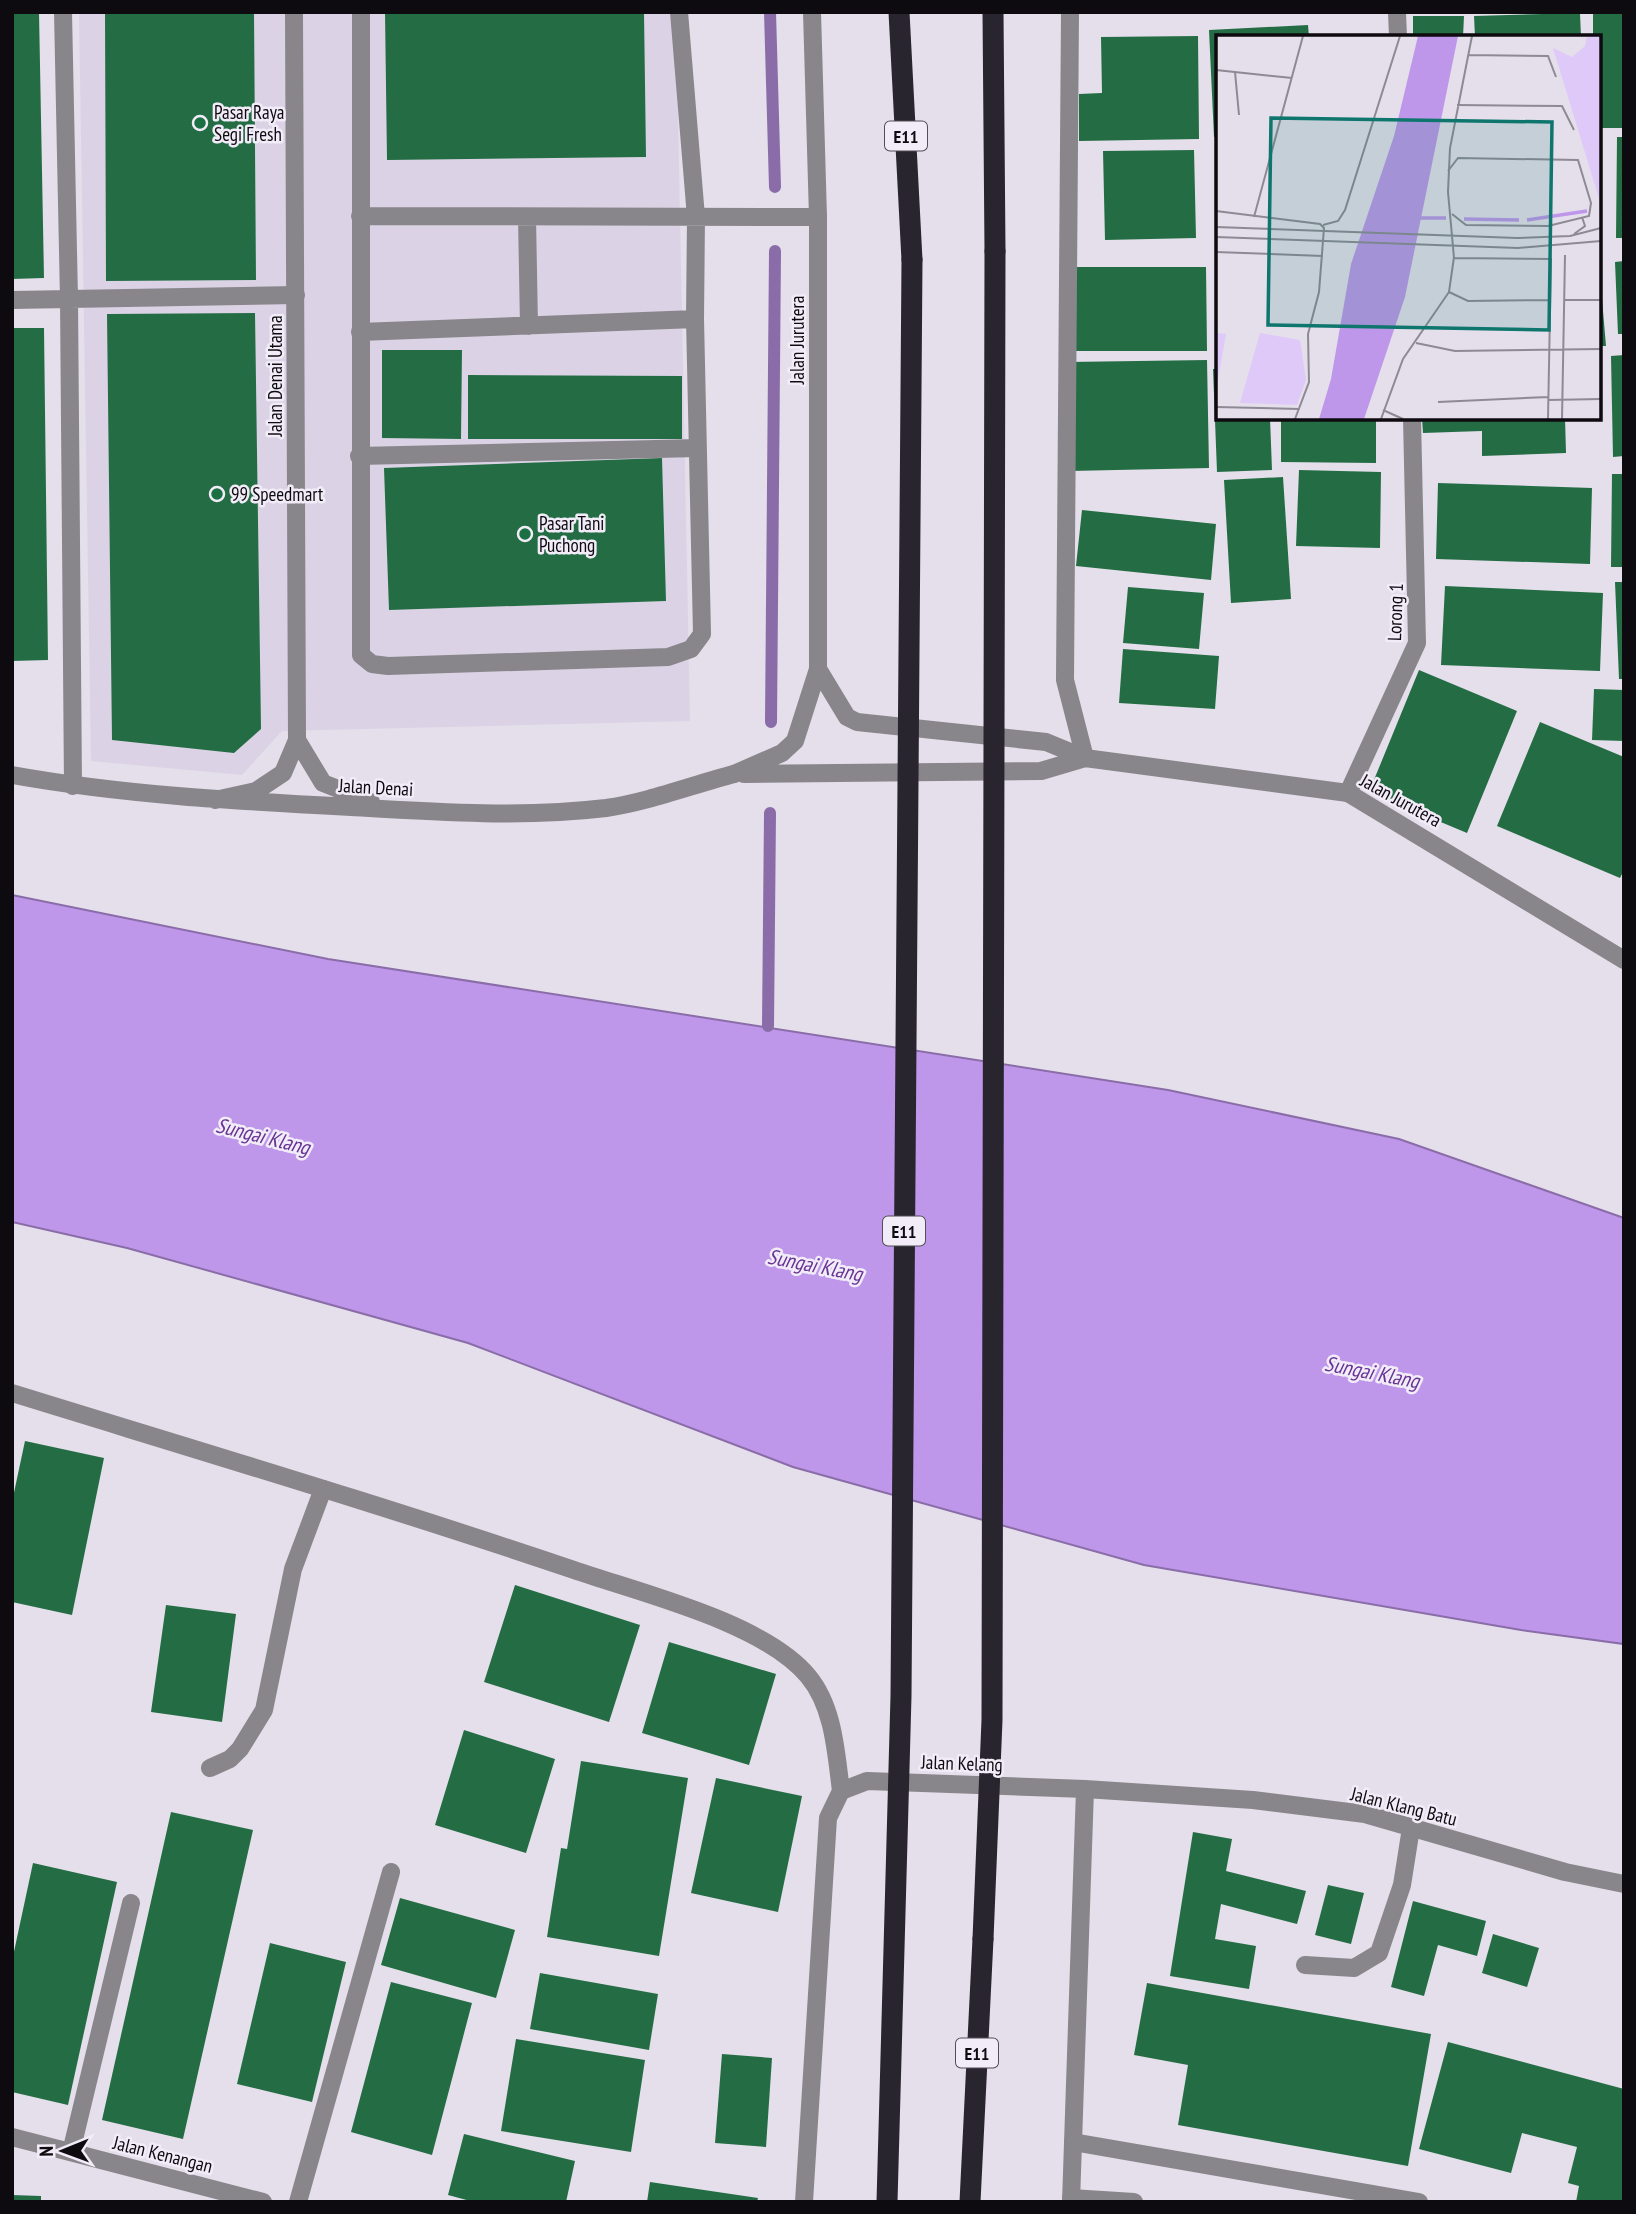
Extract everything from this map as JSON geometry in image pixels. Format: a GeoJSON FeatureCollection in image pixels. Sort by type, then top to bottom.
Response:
{"type":"FeatureCollection","features":[{"type":"Feature","properties":{"kind":"highway","name":"E11"},"geometry":{"type":"LineString","coordinates":[[887,2202],[901,1696],[912,260],[899,12]]}},
{"type":"Feature","properties":{"kind":"highway","name":"E11"},"geometry":{"type":"LineString","coordinates":[[970,2202],[992,1720],[995,251],[993,12]]}},
{"type":"Feature","properties":{"kind":"highway"},"geometry":{"type":"LineString","coordinates":[[972,2167],[985,2202]]}},
{"type":"Feature","properties":{"kind":"street"},"geometry":{"type":"LineString","coordinates":[[63,12],[69,299],[73,786]]}},
{"type":"Feature","properties":{"kind":"street","name":"Jalan Denai Utama"},"geometry":{"type":"LineString","coordinates":[[215,800],[256,791],[283,773],[297,740],[294,12]]}},
{"type":"Feature","properties":{"kind":"street"},"geometry":{"type":"LineString","coordinates":[[361,12],[361,654],[372,664],[388,666],[668,657],[691,649],[702,634],[695,319],[696,217],[679,12]]}},
{"type":"Feature","properties":{"kind":"street","name":"Jalan Jurutera"},"geometry":{"type":"LineString","coordinates":[[734,774],[782,753],[795,741],[818,669],[818,217],[812,12]]}},
{"type":"Feature","properties":{"kind":"street"},"geometry":{"type":"LineString","coordinates":[[1070,12],[1065,680],[1085,758]]}},
{"type":"Feature","properties":{"kind":"street"},"geometry":{"type":"LineString","coordinates":[[1397,12],[1398,35]]}},
{"type":"Feature","properties":{"kind":"street"},"geometry":{"type":"LineString","coordinates":[[360,216],[818,217]]}},
{"type":"Feature","properties":{"kind":"street"},"geometry":{"type":"LineString","coordinates":[[527,217],[528,326]]}},
{"type":"Feature","properties":{"kind":"street"},"geometry":{"type":"LineString","coordinates":[[12,300],[296,295]]}},
{"type":"Feature","properties":{"kind":"street"},"geometry":{"type":"LineString","coordinates":[[360,332],[695,319]]}},
{"type":"Feature","properties":{"kind":"street","name":"Lorong 1"},"geometry":{"type":"LineString","coordinates":[[1348,793],[1417,643],[1412,420]]}},
{"type":"Feature","properties":{"kind":"street"},"geometry":{"type":"LineString","coordinates":[[359,456],[698,448]]}},
{"type":"Feature","properties":{"kind":"street","name":"Jalan Jurutera"},"geometry":{"type":"LineString","coordinates":[[818,669],[847,717],[857,722],[1046,742],[1085,758],[1348,793],[1624,960]]}},
{"type":"Feature","properties":{"kind":"street"},"geometry":{"type":"LineString","coordinates":[[297,740],[323,783],[354,797],[400,811]]}},
{"type":"Feature","properties":{"kind":"street","name":"Jalan Jurutera"},"geometry":{"type":"LineString","coordinates":[[734,774],[1041,771],[1085,758]]}},
{"type":"Feature","properties":{"kind":"street","name":"Jalan Denai"},"geometry":{"type":"LineString","coordinates":[[12,775],[73,786],[215,800],[400,811],[565,811],[608,807],[734,774]]}},
{"type":"Feature","properties":{"kind":"street"},"geometry":{"type":"LineString","coordinates":[[12,1393],[435,1523],[719,1619],[782,1653],[809,1676],[831,1719],[841,1791],[828,1818],[804,2202]]}},
{"type":"Feature","properties":{"kind":"street"},"geometry":{"type":"LineString","coordinates":[[210,1768],[235,1754],[253,1733],[264,1710],[293,1569],[323,1489]]}},
{"type":"Feature","properties":{"kind":"street","name":"Jalan Kelang"},"geometry":{"type":"LineString","coordinates":[[841,1791],[867,1781],[1085,1789]]}},
{"type":"Feature","properties":{"kind":"street"},"geometry":{"type":"LineString","coordinates":[[1085,1789],[1071,2200],[1133,2202]]}},
{"type":"Feature","properties":{"kind":"street","name":"Jalan Klang Batu"},"geometry":{"type":"LineString","coordinates":[[1085,1789],[1253,1800],[1365,1814],[1565,1872],[1624,1884]]}},
{"type":"Feature","properties":{"kind":"street"},"geometry":{"type":"LineString","coordinates":[[1305,1965],[1354,1968],[1379,1953],[1402,1885],[1411,1828]]}},
{"type":"Feature","properties":{"kind":"street"},"geometry":{"type":"LineString","coordinates":[[298,2202],[391,1872]]}},
{"type":"Feature","properties":{"kind":"street"},"geometry":{"type":"LineString","coordinates":[[71,2152],[131,1903]]}},
{"type":"Feature","properties":{"kind":"street","name":"Jalan Kenangan"},"geometry":{"type":"LineString","coordinates":[[12,2137],[263,2202]]}},
{"type":"Feature","properties":{"kind":"street"},"geometry":{"type":"LineString","coordinates":[[1073,2142],[1419,2202]]}},
{"type":"Feature","properties":{"kind":"shaded area"},"geometry":{"type":"Polygon","coordinates":[[[79,12],[676,12],[690,721],[282,731],[242,775],[91,761],[79,12]]]}},
{"type":"Feature","properties":{"kind":"water","name":"Sungai Klang"},"geometry":{"type":"Polygon","coordinates":[[[12,895],[328,959],[1168,1090],[1399,1139],[1624,1218],[1624,1644],[1521,1630],[1144,1565],[793,1467],[468,1343],[127,1248],[12,1222],[12,895]]]}},
{"type":"Feature","properties":{"kind":"building"},"geometry":{"type":"Polygon","coordinates":[[[12,12],[39,12],[44,278],[12,279],[12,12]]]}},
{"type":"Feature","properties":{"kind":"building"},"geometry":{"type":"Polygon","coordinates":[[[105,12],[254,12],[256,280],[106,281],[105,12]]]}},
{"type":"Feature","properties":{"kind":"building"},"geometry":{"type":"Polygon","coordinates":[[[385,12],[644,12],[646,157],[387,160],[385,12]]]}},
{"type":"Feature","properties":{"kind":"building"},"geometry":{"type":"Polygon","coordinates":[[[1624,12],[1624,128],[1601,128],[1601,35],[1593,35],[1593,13],[1624,12]]]}},
{"type":"Feature","properties":{"kind":"building"},"geometry":{"type":"Polygon","coordinates":[[[1580,13],[1581,35],[1475,35],[1474,16],[1580,13]]]}},
{"type":"Feature","properties":{"kind":"building"},"geometry":{"type":"Polygon","coordinates":[[[1413,16],[1464,16],[1463,35],[1413,35],[1413,16]]]}},
{"type":"Feature","properties":{"kind":"building"},"geometry":{"type":"Polygon","coordinates":[[[1308,25],[1309,35],[1216,35],[1214,137],[1209,30],[1308,25]]]}},
{"type":"Feature","properties":{"kind":"building"},"geometry":{"type":"Polygon","coordinates":[[[1198,36],[1199,139],[1079,141],[1079,94],[1102,93],[1101,37],[1198,36]]]}},
{"type":"Feature","properties":{"kind":"building"},"geometry":{"type":"Polygon","coordinates":[[[1617,137],[1624,137],[1624,238],[1616,238],[1617,137]]]}},
{"type":"Feature","properties":{"kind":"building"},"geometry":{"type":"Polygon","coordinates":[[[1194,150],[1196,238],[1105,240],[1103,151],[1194,150]]]}},
{"type":"Feature","properties":{"kind":"building"},"geometry":{"type":"Polygon","coordinates":[[[1624,261],[1624,334],[1618,334],[1615,262],[1624,261]]]}},
{"type":"Feature","properties":{"kind":"building"},"geometry":{"type":"Polygon","coordinates":[[[1070,267],[1206,267],[1207,351],[1070,351],[1070,267]]]}},
{"type":"Feature","properties":{"kind":"building"},"geometry":{"type":"Polygon","coordinates":[[[1601,287],[1606,346],[1601,346],[1601,287]]]}},
{"type":"Feature","properties":{"kind":"building"},"geometry":{"type":"Polygon","coordinates":[[[255,313],[261,729],[234,753],[112,740],[107,314],[255,313]]]}},
{"type":"Feature","properties":{"kind":"building"},"geometry":{"type":"Polygon","coordinates":[[[12,328],[44,328],[48,660],[12,661],[12,328]]]}},
{"type":"Feature","properties":{"kind":"building"},"geometry":{"type":"Polygon","coordinates":[[[382,350],[462,350],[461,439],[382,438],[382,350]]]}},
{"type":"Feature","properties":{"kind":"building"},"geometry":{"type":"Polygon","coordinates":[[[1624,355],[1624,456],[1613,457],[1611,356],[1624,355]]]}},
{"type":"Feature","properties":{"kind":"building"},"geometry":{"type":"Polygon","coordinates":[[[1207,360],[1209,468],[1070,471],[1068,362],[1207,360]]]}},
{"type":"Feature","properties":{"kind":"building"},"geometry":{"type":"Polygon","coordinates":[[[1213,369],[1216,369],[1216,420],[1270,420],[1272,470],[1217,472],[1213,369]]]}},
{"type":"Feature","properties":{"kind":"building"},"geometry":{"type":"Polygon","coordinates":[[[468,375],[682,376],[682,439],[468,439],[468,375]]]}},
{"type":"Feature","properties":{"kind":"building"},"geometry":{"type":"Polygon","coordinates":[[[1281,420],[1376,420],[1376,463],[1281,462],[1281,420]]]}},
{"type":"Feature","properties":{"kind":"building"},"geometry":{"type":"Polygon","coordinates":[[[1422,420],[1565,420],[1566,453],[1482,456],[1482,431],[1423,433],[1422,420]]]}},
{"type":"Feature","properties":{"kind":"building","name":"Pasar Tani Puchong"},"geometry":{"type":"Polygon","coordinates":[[[662,458],[666,601],[389,610],[384,468],[662,458]]]}},
{"type":"Feature","properties":{"kind":"building"},"geometry":{"type":"Polygon","coordinates":[[[1299,470],[1381,472],[1380,548],[1296,546],[1299,470]]]}},
{"type":"Feature","properties":{"kind":"building"},"geometry":{"type":"Polygon","coordinates":[[[1612,474],[1624,474],[1624,567],[1611,567],[1612,474]]]}},
{"type":"Feature","properties":{"kind":"building"},"geometry":{"type":"Polygon","coordinates":[[[1283,477],[1291,599],[1231,603],[1224,480],[1283,477]]]}},
{"type":"Feature","properties":{"kind":"building"},"geometry":{"type":"Polygon","coordinates":[[[1438,483],[1592,488],[1590,564],[1436,559],[1438,483]]]}},
{"type":"Feature","properties":{"kind":"building"},"geometry":{"type":"Polygon","coordinates":[[[1082,510],[1216,524],[1211,580],[1076,566],[1082,510]]]}},
{"type":"Feature","properties":{"kind":"building"},"geometry":{"type":"Polygon","coordinates":[[[1615,582],[1624,582],[1624,679],[1619,679],[1615,582]]]}},
{"type":"Feature","properties":{"kind":"building"},"geometry":{"type":"Polygon","coordinates":[[[1445,586],[1603,593],[1600,671],[1441,665],[1445,586]]]}},
{"type":"Feature","properties":{"kind":"building"},"geometry":{"type":"Polygon","coordinates":[[[1128,587],[1204,593],[1199,649],[1123,643],[1128,587]]]}},
{"type":"Feature","properties":{"kind":"building"},"geometry":{"type":"Polygon","coordinates":[[[1123,649],[1219,656],[1215,709],[1119,703],[1123,649]]]}},
{"type":"Feature","properties":{"kind":"building"},"geometry":{"type":"Polygon","coordinates":[[[1419,670],[1517,711],[1467,833],[1369,792],[1419,670]]]}},
{"type":"Feature","properties":{"kind":"building"},"geometry":{"type":"Polygon","coordinates":[[[1594,689],[1624,690],[1624,741],[1592,740],[1594,689]]]}},
{"type":"Feature","properties":{"kind":"building"},"geometry":{"type":"Polygon","coordinates":[[[1540,722],[1624,757],[1624,870],[1620,878],[1497,826],[1540,722]]]}},
{"type":"Feature","properties":{"kind":"building"},"geometry":{"type":"Polygon","coordinates":[[[25,1441],[104,1458],[72,1615],[12,1602],[12,1502],[25,1441]]]}},
{"type":"Feature","properties":{"kind":"building"},"geometry":{"type":"Polygon","coordinates":[[[515,1585],[640,1625],[609,1722],[484,1682],[515,1585]]]}},
{"type":"Feature","properties":{"kind":"building"},"geometry":{"type":"Polygon","coordinates":[[[166,1605],[236,1614],[222,1722],[151,1712],[166,1605]]]}},
{"type":"Feature","properties":{"kind":"building"},"geometry":{"type":"Polygon","coordinates":[[[669,1642],[776,1674],[749,1765],[642,1733],[669,1642]]]}},
{"type":"Feature","properties":{"kind":"building"},"geometry":{"type":"Polygon","coordinates":[[[464,1730],[555,1759],[526,1853],[435,1825],[464,1730]]]}},
{"type":"Feature","properties":{"kind":"building"},"geometry":{"type":"Polygon","coordinates":[[[581,1761],[688,1778],[659,1956],[547,1937],[561,1848],[567,1849],[581,1761]]]}},
{"type":"Feature","properties":{"kind":"building"},"geometry":{"type":"Polygon","coordinates":[[[716,1778],[802,1796],[778,1912],[691,1893],[716,1778]]]}},
{"type":"Feature","properties":{"kind":"building"},"geometry":{"type":"Polygon","coordinates":[[[171,1812],[253,1830],[183,2139],[102,2120],[171,1812]]]}},
{"type":"Feature","properties":{"kind":"building"},"geometry":{"type":"Polygon","coordinates":[[[1193,1832],[1232,1839],[1226,1871],[1306,1891],[1297,1924],[1221,1904],[1215,1939],[1256,1946],[1249,1989],[1170,1976],[1193,1832]]]}},
{"type":"Feature","properties":{"kind":"building"},"geometry":{"type":"Polygon","coordinates":[[[33,1863],[117,1882],[68,2105],[12,2092],[12,1961],[33,1863]]]}},
{"type":"Feature","properties":{"kind":"building"},"geometry":{"type":"Polygon","coordinates":[[[1328,1885],[1364,1893],[1351,1944],[1315,1935],[1328,1885]]]}},
{"type":"Feature","properties":{"kind":"building"},"geometry":{"type":"Polygon","coordinates":[[[400,1898],[515,1930],[496,1998],[381,1965],[400,1898]]]}},
{"type":"Feature","properties":{"kind":"building"},"geometry":{"type":"Polygon","coordinates":[[[1413,1901],[1486,1921],[1477,1956],[1438,1945],[1424,1996],[1391,1987],[1413,1901]]]}},
{"type":"Feature","properties":{"kind":"building"},"geometry":{"type":"Polygon","coordinates":[[[1493,1934],[1539,1948],[1527,1987],[1482,1973],[1493,1934]]]}},
{"type":"Feature","properties":{"kind":"building"},"geometry":{"type":"Polygon","coordinates":[[[270,1943],[346,1962],[312,2102],[237,2084],[270,1943]]]}},
{"type":"Feature","properties":{"kind":"building"},"geometry":{"type":"Polygon","coordinates":[[[540,1973],[658,1994],[649,2050],[530,2029],[540,1973]]]}},
{"type":"Feature","properties":{"kind":"building"},"geometry":{"type":"Polygon","coordinates":[[[391,1982],[472,2003],[432,2155],[351,2132],[391,1982]]]}},
{"type":"Feature","properties":{"kind":"building"},"geometry":{"type":"Polygon","coordinates":[[[1147,1983],[1431,2034],[1408,2166],[1178,2125],[1188,2065],[1134,2055],[1147,1983]]]}},
{"type":"Feature","properties":{"kind":"building"},"geometry":{"type":"Polygon","coordinates":[[[516,2039],[645,2060],[631,2152],[501,2131],[516,2039]]]}},
{"type":"Feature","properties":{"kind":"building"},"geometry":{"type":"Polygon","coordinates":[[[1448,2042],[1624,2089],[1624,2202],[1576,2202],[1579,2186],[1568,2183],[1577,2147],[1522,2133],[1511,2173],[1419,2149],[1448,2042]]]}},
{"type":"Feature","properties":{"kind":"building"},"geometry":{"type":"Polygon","coordinates":[[[722,2054],[772,2058],[766,2147],[715,2143],[722,2054]]]}},
{"type":"Feature","properties":{"kind":"building"},"geometry":{"type":"Polygon","coordinates":[[[464,2134],[575,2161],[566,2202],[474,2202],[448,2195],[464,2134]]]}},
{"type":"Feature","properties":{"kind":"building"},"geometry":{"type":"Polygon","coordinates":[[[650,2182],[758,2198],[757,2202],[647,2202],[650,2182]]]}},
{"type":"Feature","properties":{"kind":"building"},"geometry":{"type":"Polygon","coordinates":[[[12,2195],[41,2196],[41,2202],[12,2202],[12,2195]]]}},
{"type":"Feature","properties":{"kind":"waterway"},"geometry":{"type":"LineString","coordinates":[[770,12],[775,187]]}},
{"type":"Feature","properties":{"kind":"waterway"},"geometry":{"type":"LineString","coordinates":[[771,722],[775,251]]}},
{"type":"Feature","properties":{"kind":"waterway"},"geometry":{"type":"LineString","coordinates":[[768,1026],[770,813]]}},
{"type":"Feature","properties":{"kind":"place","name":"Pasar Raya Segi Fresh"},"geometry":{"type":"Point","coordinates":[200,123]}},
{"type":"Feature","properties":{"kind":"place","name":"99 Speedmart"},"geometry":{"type":"Point","coordinates":[217,494]}},
{"type":"Feature","properties":{"kind":"place","name":"Pasar Tani Puchong"},"geometry":{"type":"Point","coordinates":[525,534]}}]}
